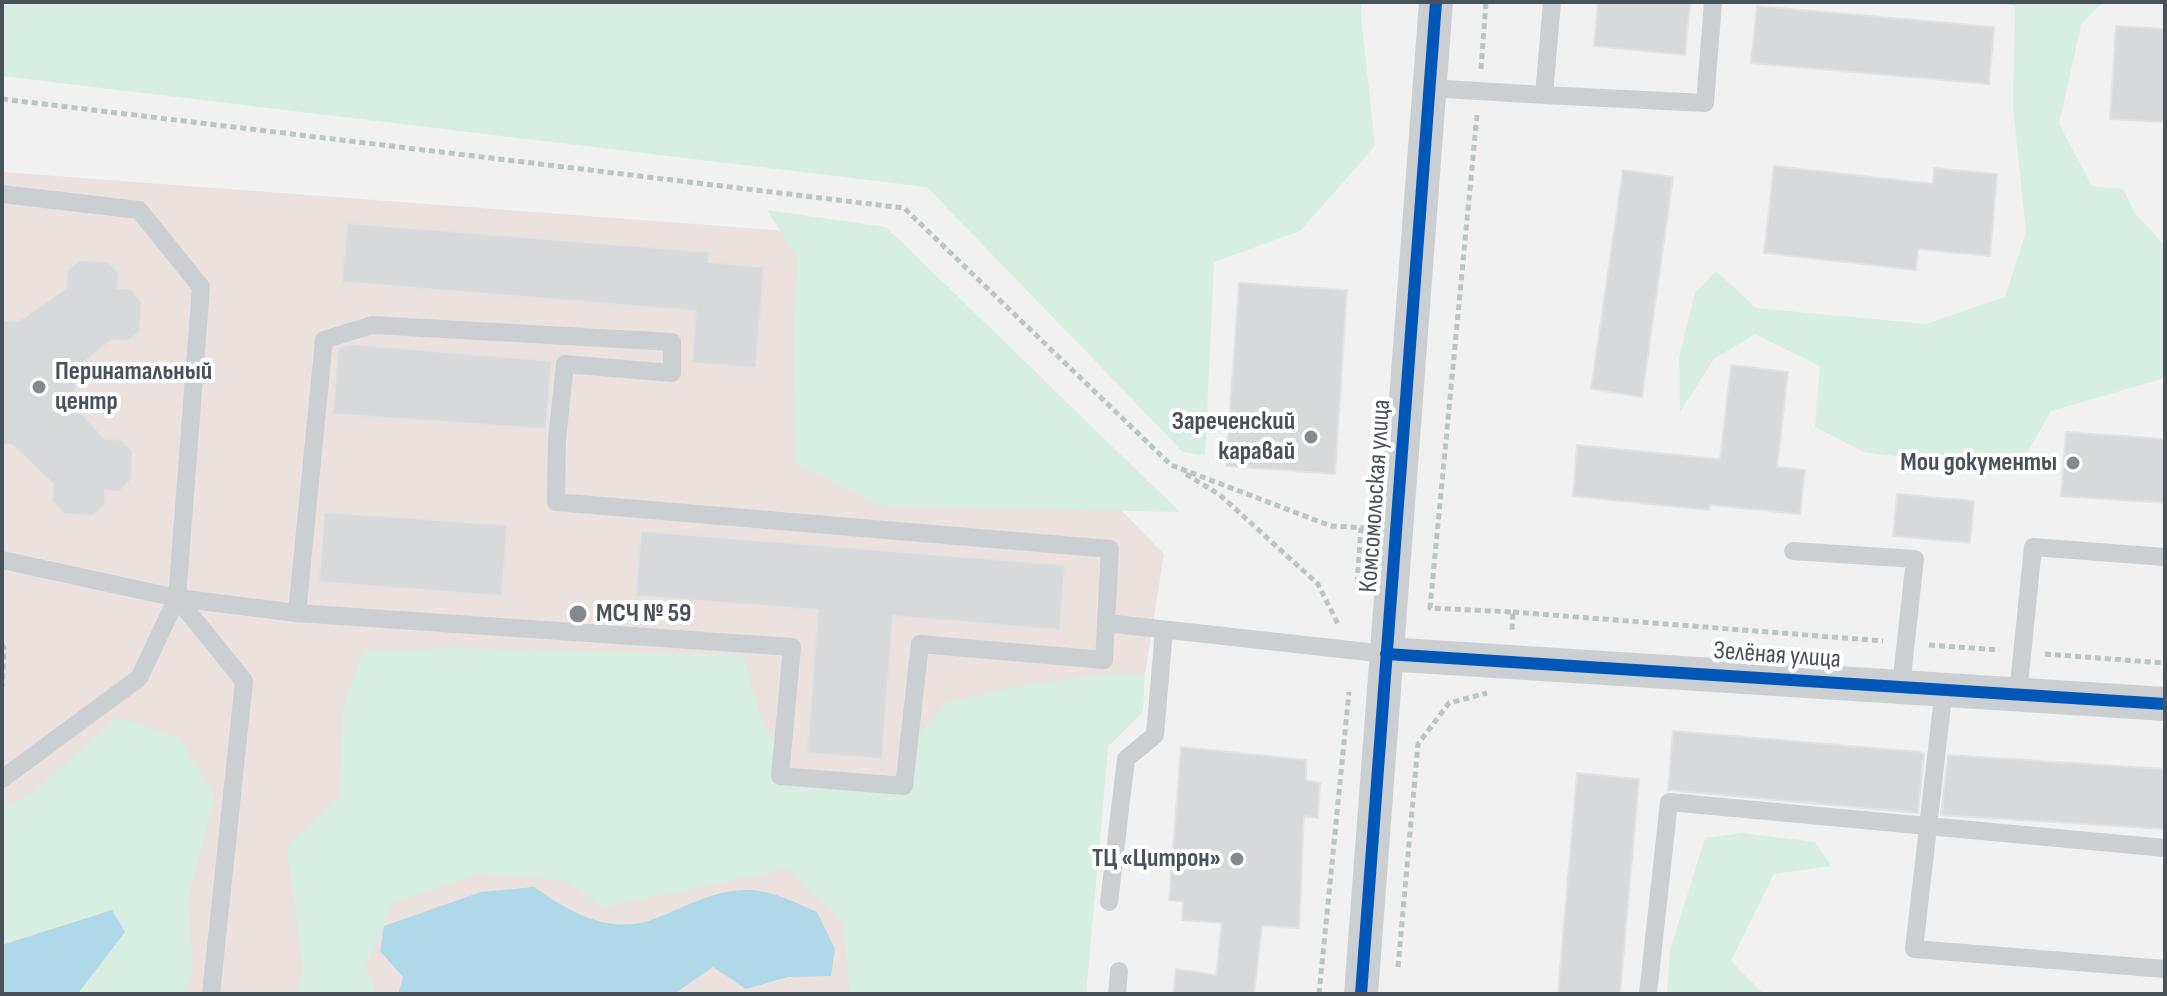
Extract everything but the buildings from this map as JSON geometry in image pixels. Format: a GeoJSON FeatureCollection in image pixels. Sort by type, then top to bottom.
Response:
{"type":"FeatureCollection","features":[{"type":"Feature","properties":{"kind":"street","name":"Комсомольская улица"},"geometry":{"type":"LineString","coordinates":[[1361,994],[1370,652],[1396,530],[1436,2]]}},
{"type":"Feature","properties":{"kind":"street","name":"Зелёная улица"},"geometry":{"type":"LineString","coordinates":[[1370,652],[2165,704]]}},
{"type":"Feature","properties":{"kind":"lane"},"geometry":{"type":"LineString","coordinates":[[1544,95],[1552,2]]}},
{"type":"Feature","properties":{"kind":"lane"},"geometry":{"type":"LineString","coordinates":[[1429,88],[1705,103],[1713,2]]}},
{"type":"Feature","properties":{"kind":"lane"},"geometry":{"type":"LineString","coordinates":[[2,194],[139,210],[201,287],[177,598],[139,678],[2,779]]}},
{"type":"Feature","properties":{"kind":"lane"},"geometry":{"type":"LineString","coordinates":[[2,560],[177,598],[297,613],[792,647],[780,776],[904,786],[920,644],[1104,660],[1110,549],[556,502],[557,439],[565,364],[672,373],[672,342],[553,338],[372,325],[324,340],[297,613]]}},
{"type":"Feature","properties":{"kind":"lane"},"geometry":{"type":"LineString","coordinates":[[2018,694],[2033,547],[2165,557]]}},
{"type":"Feature","properties":{"kind":"lane"},"geometry":{"type":"LineString","coordinates":[[1793,551],[1915,559],[1901,686]]}},
{"type":"Feature","properties":{"kind":"lane"},"geometry":{"type":"LineString","coordinates":[[177,598],[244,681],[211,994]]}},
{"type":"Feature","properties":{"kind":"lane"},"geometry":{"type":"LineString","coordinates":[[1106,623],[1370,652]]}},
{"type":"Feature","properties":{"kind":"lane"},"geometry":{"type":"LineString","coordinates":[[1109,902],[1126,759],[1155,735],[1164,630]]}},
{"type":"Feature","properties":{"kind":"lane"},"geometry":{"type":"LineString","coordinates":[[1944,688],[1914,949],[2165,969]]}},
{"type":"Feature","properties":{"kind":"lane"},"geometry":{"type":"LineString","coordinates":[[1648,994],[1669,802],[2165,848]]}},
{"type":"Feature","properties":{"kind":"lane"},"geometry":{"type":"LineString","coordinates":[[1117,994],[1119,971]]}},
{"type":"Feature","properties":{"kind":"path"},"geometry":{"type":"LineString","coordinates":[[1430,608],[1486,2]]}},
{"type":"Feature","properties":{"kind":"path"},"geometry":{"type":"LineString","coordinates":[[2,99],[904,208],[1171,465],[1220,495],[1318,584],[1370,652],[1319,994]]}},
{"type":"Feature","properties":{"kind":"path"},"geometry":{"type":"LineString","coordinates":[[1171,465],[1331,526],[1437,533]]}},
{"type":"Feature","properties":{"kind":"path"},"geometry":{"type":"LineString","coordinates":[[1357,589],[1361,528]]}},
{"type":"Feature","properties":{"kind":"path"},"geometry":{"type":"LineString","coordinates":[[1513,612],[2165,663]]}},
{"type":"Feature","properties":{"kind":"path"},"geometry":{"type":"LineString","coordinates":[[2,686],[3,647]]}},
{"type":"Feature","properties":{"kind":"path"},"geometry":{"type":"LineString","coordinates":[[1397,978],[1418,744],[1449,703]]}},
{"type":"Feature","properties":{"kind":"shaded area","name":"МСЧ № 59"},"geometry":{"type":"Polygon","coordinates":[[[2,172],[854,236],[1164,554],[1142,713],[1108,746],[1086,994],[2,994],[2,172]]]}},
{"type":"Feature","properties":{"kind":"green space"},"geometry":{"type":"Polygon","coordinates":[[[2,2],[1362,2],[1375,146],[1300,231],[1214,262],[1205,456],[1183,452],[927,187],[2,76],[2,2]]]}},
{"type":"Feature","properties":{"kind":"green space"},"geometry":{"type":"Polygon","coordinates":[[[1996,2],[2103,2],[2081,25],[2059,124],[2092,186],[2123,189],[2134,212],[2165,246],[2165,378],[2051,411],[2016,472],[1864,452],[1815,427],[1820,366],[1755,334],[1714,359],[1680,412],[1679,358],[1695,293],[1716,271],[1756,308],[1926,324],[2005,297],[2026,232],[2013,106],[2015,6],[1996,2]]]}},
{"type":"Feature","properties":{"kind":"green space"},"geometry":{"type":"Polygon","coordinates":[[[767,210],[886,227],[1180,512],[881,506],[796,463],[794,328],[798,258],[767,210]]]}},
{"type":"Feature","properties":{"kind":"green space"},"geometry":{"type":"Polygon","coordinates":[[[452,648],[743,655],[760,716],[795,781],[888,786],[904,763],[911,744],[947,702],[1091,676],[1145,674],[1142,713],[1108,746],[1086,994],[850,994],[843,921],[788,869],[603,907],[566,881],[479,873],[393,903],[366,966],[376,994],[298,994],[303,969],[287,847],[340,797],[343,708],[363,652],[452,648]]]}},
{"type":"Feature","properties":{"kind":"green space"},"geometry":{"type":"Polygon","coordinates":[[[118,717],[180,738],[215,797],[188,898],[193,975],[181,994],[75,994],[80,992],[49,929],[2,945],[2,808],[31,794],[118,717]]]}},
{"type":"Feature","properties":{"kind":"green space"},"geometry":{"type":"Polygon","coordinates":[[[1743,833],[1815,842],[1831,866],[1774,874],[1731,961],[1764,994],[1667,994],[1670,950],[1705,838],[1743,833]]]}},
{"type":"Feature","properties":{"kind":"water"},"geometry":{"type":"Polygon","coordinates":[[[534,887],[578,914],[625,925],[642,923],[719,894],[741,890],[770,893],[817,912],[835,949],[831,976],[788,977],[746,989],[713,967],[674,994],[398,994],[403,977],[380,951],[384,926],[481,892],[534,887]]]}},
{"type":"Feature","properties":{"kind":"water"},"geometry":{"type":"Polygon","coordinates":[[[112,910],[125,932],[79,992],[2,994],[2,945],[112,910]]]}},
{"type":"Feature","properties":{"kind":"cycle path"},"geometry":{"type":"LineString","coordinates":[[1361,994],[1436,2]]}},
{"type":"Feature","properties":{"kind":"cycle path"},"geometry":{"type":"LineString","coordinates":[[1386,654],[2165,704]]}},
{"type":"Feature","properties":{"kind":"place","name":"Перинатальный центр"},"geometry":{"type":"Point","coordinates":[39,387]}},
{"type":"Feature","properties":{"kind":"place","name":"Зареченский каравай"},"geometry":{"type":"Point","coordinates":[1311,437]}},
{"type":"Feature","properties":{"kind":"place","name":"Мои документы"},"geometry":{"type":"Point","coordinates":[2073,463]}},
{"type":"Feature","properties":{"kind":"place","name":"МСЧ № 59"},"geometry":{"type":"Point","coordinates":[578,614]}},
{"type":"Feature","properties":{"kind":"place","name":"ТЦ «Цитрон»"},"geometry":{"type":"Point","coordinates":[1237,859]}}]}
